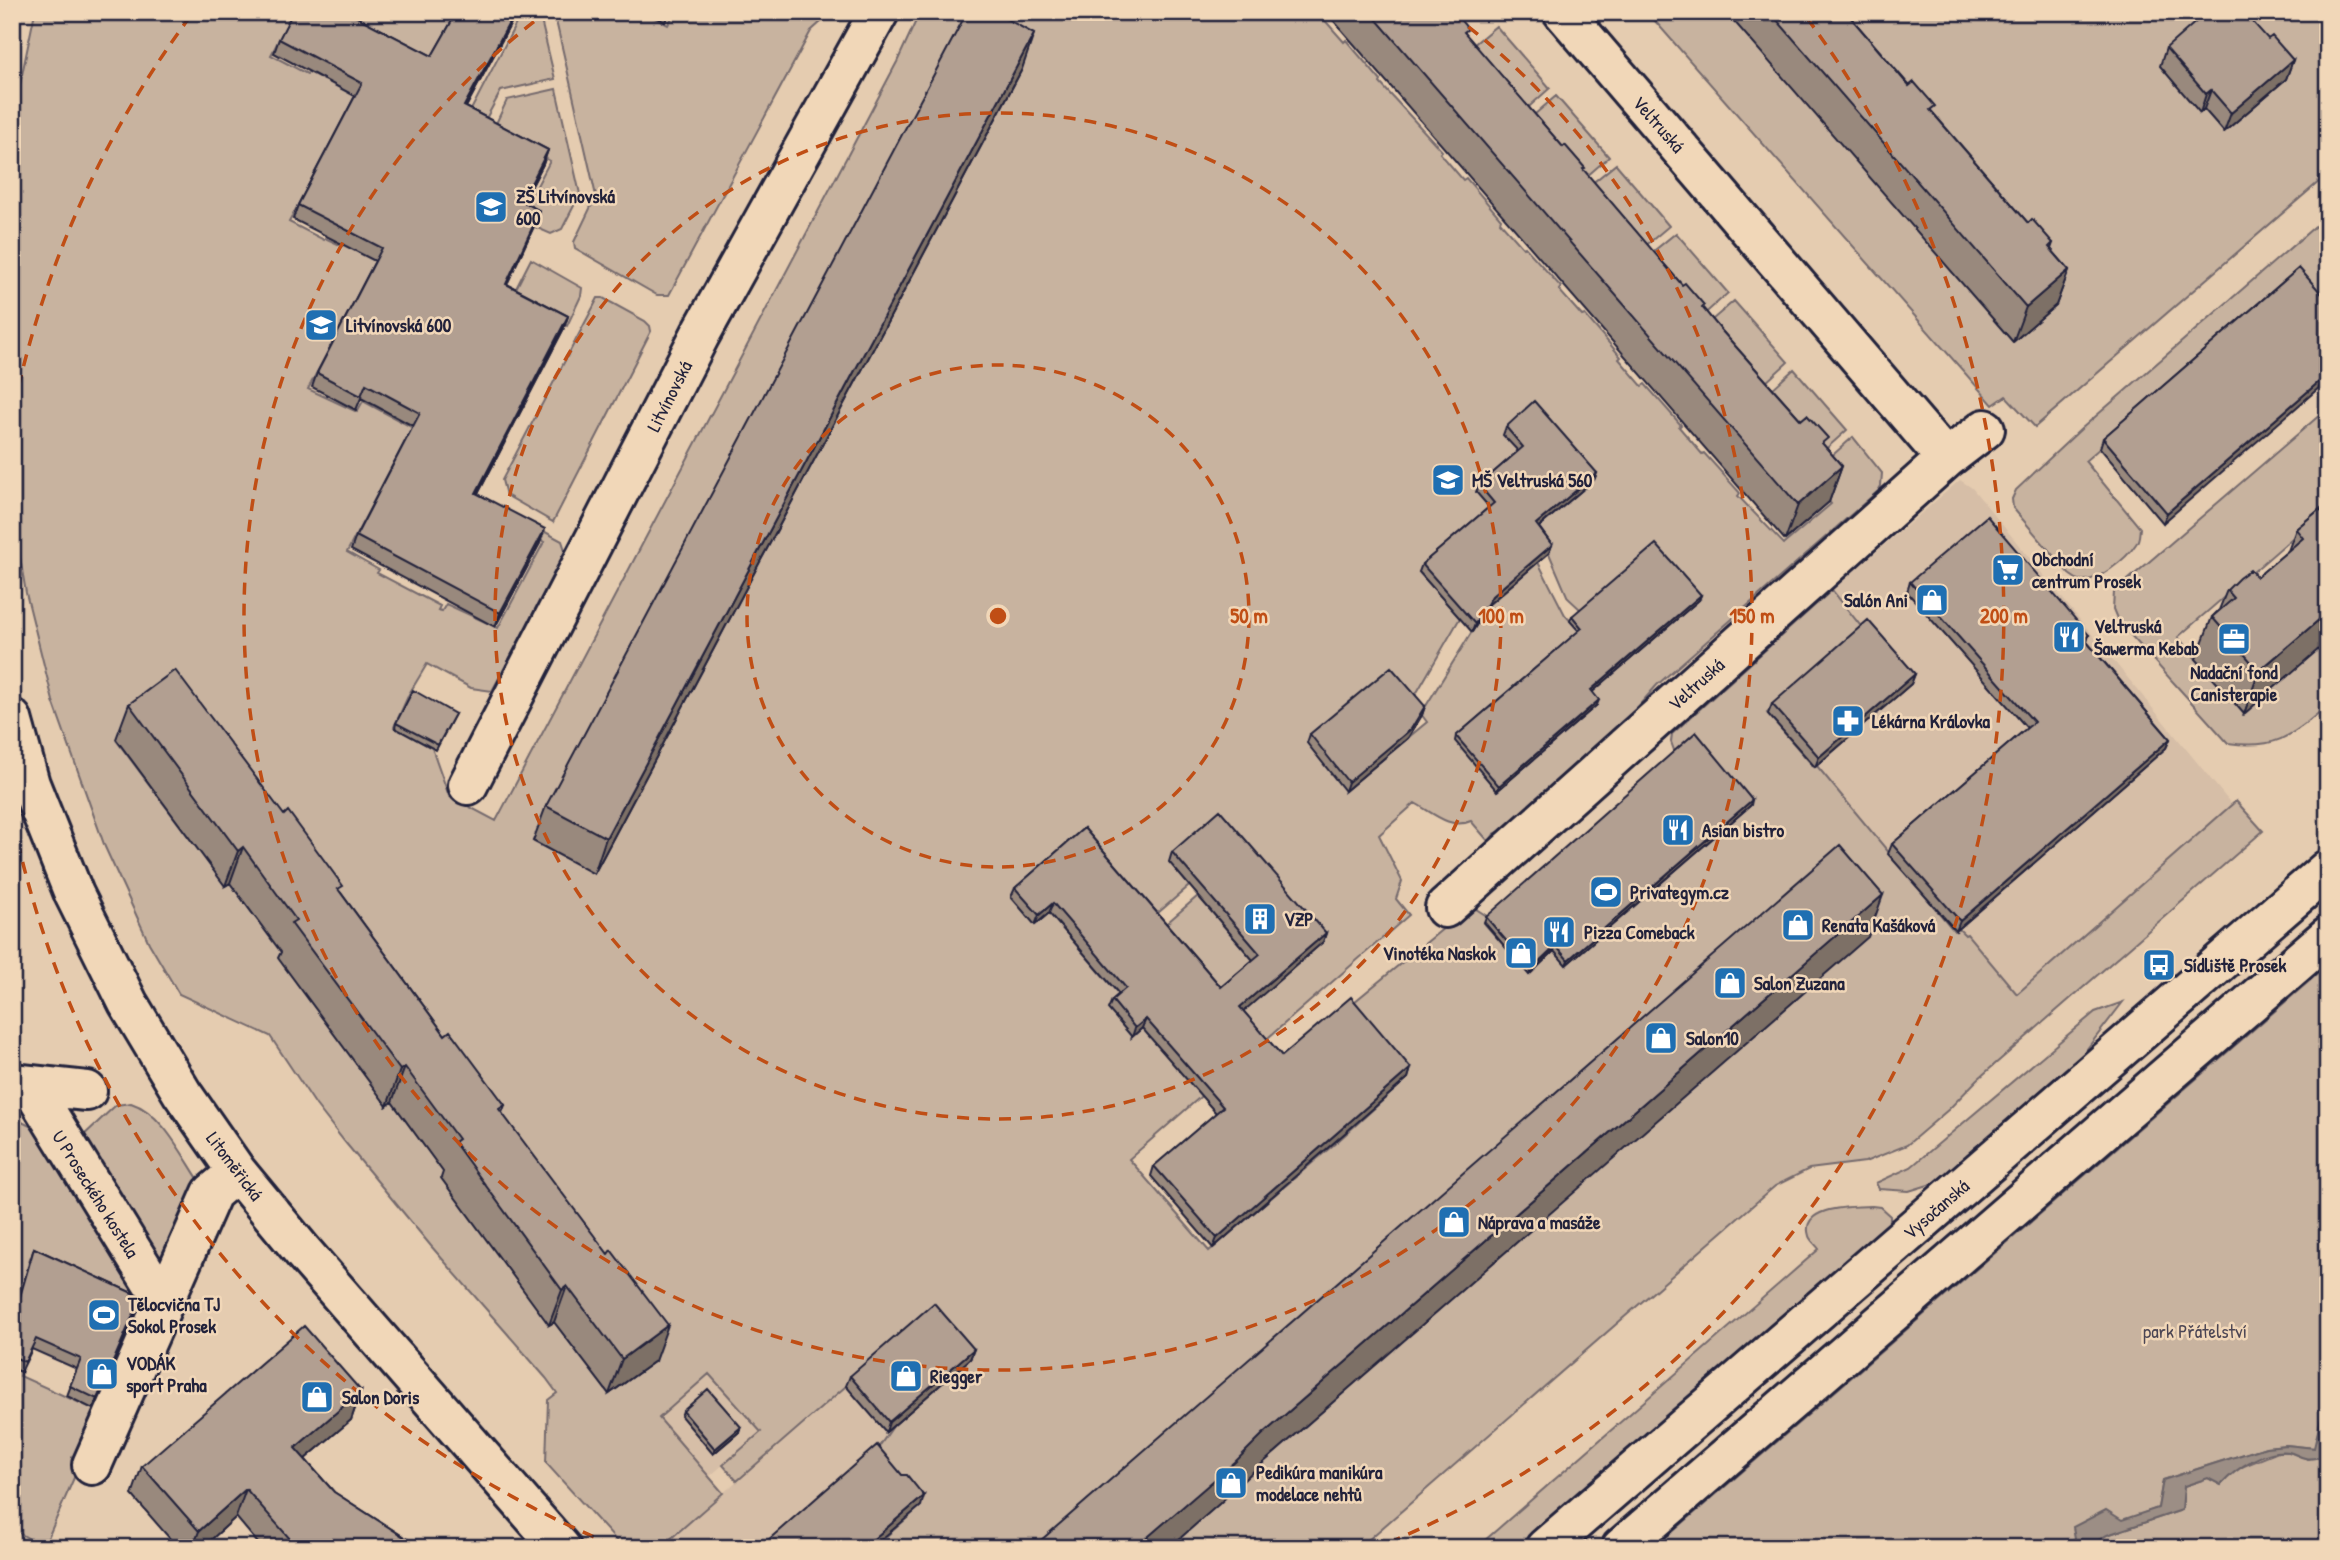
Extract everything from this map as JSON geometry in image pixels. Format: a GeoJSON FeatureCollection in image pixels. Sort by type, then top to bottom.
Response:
{"type":"FeatureCollection","features":[{"type":"Feature","properties":{"kind":"street","name":"Litvínovská"},"geometry":{"type":"LineString","coordinates":[[468,785],[700,335],[879,12]]}},
{"type":"Feature","properties":{"kind":"street","name":"Veltruská"},"geometry":{"type":"LineString","coordinates":[[1563,12],[1946,459]]}},
{"type":"Feature","properties":{"kind":"street","name":"Veltruská"},"geometry":{"type":"LineString","coordinates":[[1445,908],[1946,459],[1984,429]]}},
{"type":"Feature","properties":{"kind":"street","name":"Litoměřická"},"geometry":{"type":"LineString","coordinates":[[12,719],[30,784],[69,882],[128,1003],[182,1093],[237,1172],[303,1252],[561,1548]]}},
{"type":"Feature","properties":{"kind":"street","name":"Vysočanská"},"geometry":{"type":"LineString","coordinates":[[1545,1548],[2328,869]]}},
{"type":"Feature","properties":{"kind":"street"},"geometry":{"type":"LineString","coordinates":[[1621,1548],[2328,936]]}},
{"type":"Feature","properties":{"kind":"street","name":"U Proseckého kostela"},"geometry":{"type":"LineString","coordinates":[[21,1084],[86,1090]]}},
{"type":"Feature","properties":{"kind":"street","name":"U Proseckého kostela"},"geometry":{"type":"LineString","coordinates":[[21,1084],[163,1301]]}},
{"type":"Feature","properties":{"kind":"street"},"geometry":{"type":"LineString","coordinates":[[92,1465],[212,1193],[237,1172]]}},
{"type":"Feature","properties":{"kind":"shaded area"},"geometry":{"type":"Polygon","coordinates":[[[1960,480],[1972,488],[2232,805],[2017,994],[1955,931],[1817,766],[1814,768],[1766,713],[1862,629],[1832,590],[1960,480]]]}},
{"type":"Feature","properties":{"kind":"shaded area"},"geometry":{"type":"Polygon","coordinates":[[[930,1313],[971,1358],[921,1506],[873,1548],[660,1548],[930,1313]]]}},
{"type":"Feature","properties":{"kind":"shaded area"},"geometry":{"type":"Polygon","coordinates":[[[710,1374],[761,1432],[710,1476],[659,1418],[710,1374]]]}},
{"type":"Feature","properties":{"kind":"shaded area"},"geometry":{"type":"Polygon","coordinates":[[[2321,1418],[2328,1418],[2326,1456],[2307,1459],[2289,1452],[2280,1452],[2261,1456],[2243,1466],[2221,1485],[2208,1478],[2184,1486],[2182,1510],[2107,1535],[2085,1548],[2064,1548],[2075,1538],[2073,1527],[2106,1510],[2122,1520],[2158,1508],[2163,1480],[2266,1447],[2286,1445],[2314,1448],[2321,1418]]]}},
{"type":"Feature","properties":{"kind":"green space"},"geometry":{"type":"Polygon","coordinates":[[[35,12],[293,12],[271,55],[324,80],[362,86],[289,222],[342,246],[349,233],[380,253],[308,389],[357,412],[363,401],[443,444],[413,472],[394,462],[347,552],[379,570],[377,573],[440,606],[438,610],[442,611],[446,604],[498,628],[544,542],[432,483],[443,477],[562,541],[566,553],[492,691],[471,688],[427,664],[394,727],[432,748],[449,796],[496,821],[897,62],[920,12],[1322,12],[1321,16],[1344,42],[1346,40],[1380,83],[1442,151],[1440,153],[1463,180],[1466,178],[1501,219],[1500,222],[1621,357],[1619,359],[1642,386],[1645,384],[1702,454],[1704,453],[1740,493],[1738,496],[1784,544],[1831,504],[1812,481],[1817,469],[1853,437],[1882,473],[1878,491],[1657,685],[1635,713],[1503,830],[1494,834],[1489,842],[1471,821],[1449,822],[1415,803],[1379,835],[1402,881],[1396,899],[1409,915],[1129,1159],[1209,1251],[1408,1078],[1348,1007],[1467,909],[1476,909],[1490,918],[1484,923],[1513,956],[1510,959],[1514,964],[1518,962],[1529,974],[1554,951],[1567,964],[1675,753],[1671,742],[1672,734],[1832,590],[1863,629],[1767,713],[1814,767],[1817,766],[1954,931],[1958,928],[1967,934],[2017,994],[2236,801],[2263,831],[1978,1079],[1949,1109],[1907,1145],[1865,1162],[1809,1169],[1775,1186],[1359,1548],[1166,1548],[1553,1210],[1064,1548],[873,1548],[921,1506],[874,1454],[894,1425],[971,1358],[930,1313],[737,1481],[723,1465],[761,1432],[709,1374],[659,1418],[723,1493],[660,1548],[623,1548],[546,1463],[548,1400],[557,1393],[546,1378],[344,1141],[316,1105],[270,1036],[179,994],[149,943],[105,847],[53,701],[26,593],[12,510],[12,135],[35,12]],[[1521,454],[1491,510],[1419,572],[1460,618],[1416,694],[1345,790],[1427,722],[1421,714],[1489,604],[1538,562],[1565,615],[1602,657],[1586,691],[1618,670],[1699,600],[1582,611],[1568,598],[1548,551],[1534,531],[1521,454]],[[722,632],[533,841],[594,873],[722,632]],[[116,740],[225,886],[230,883],[283,955],[279,959],[387,1105],[392,1102],[446,1175],[549,1325],[554,1322],[609,1394],[654,1361],[116,740]],[[1081,837],[1035,924],[1049,913],[1122,998],[1132,1037],[1151,1020],[1160,929],[1198,896],[1274,984],[1169,861],[1189,886],[1151,919],[1081,837]]]}},
{"type":"Feature","properties":{"kind":"green space"},"geometry":{"type":"Polygon","coordinates":[[[359,12],[458,12],[427,69],[351,28],[359,12]]]}},
{"type":"Feature","properties":{"kind":"green space"},"geometry":{"type":"Polygon","coordinates":[[[522,12],[539,12],[555,79],[501,91],[475,139],[460,131],[522,12]]]}},
{"type":"Feature","properties":{"kind":"green space"},"geometry":{"type":"Polygon","coordinates":[[[554,12],[643,12],[668,25],[675,12],[832,12],[811,31],[669,295],[657,295],[575,248],[574,242],[596,196],[554,12]]]}},
{"type":"Feature","properties":{"kind":"green space"},"geometry":{"type":"Polygon","coordinates":[[[1647,12],[2328,12],[2328,174],[2035,427],[2006,396],[1993,405],[1647,12]],[[2221,13],[2200,113],[2204,109],[2224,131],[2221,13]]]}},
{"type":"Feature","properties":{"kind":"green space"},"geometry":{"type":"Polygon","coordinates":[[[1496,26],[1550,88],[1512,122],[1459,57],[1496,26]]]}},
{"type":"Feature","properties":{"kind":"green space"},"geometry":{"type":"Polygon","coordinates":[[[556,89],[580,194],[562,229],[551,234],[535,227],[538,222],[522,214],[550,161],[500,133],[486,145],[507,100],[556,89]]]}},
{"type":"Feature","properties":{"kind":"green space"},"geometry":{"type":"Polygon","coordinates":[[[1556,96],[1609,157],[1571,190],[1520,127],[1556,96]]]}},
{"type":"Feature","properties":{"kind":"green space"},"geometry":{"type":"Polygon","coordinates":[[[1616,164],[1669,226],[1631,258],[1579,194],[1616,164]]]}},
{"type":"Feature","properties":{"kind":"green space"},"geometry":{"type":"Polygon","coordinates":[[[2328,215],[2328,315],[2295,278],[2085,461],[2140,528],[2139,538],[2126,556],[2103,574],[2079,580],[2069,574],[2013,508],[2012,499],[2016,490],[2081,429],[2328,215]]]}},
{"type":"Feature","properties":{"kind":"green space"},"geometry":{"type":"Polygon","coordinates":[[[1676,233],[1728,293],[1690,327],[1639,263],[1676,233]]]}},
{"type":"Feature","properties":{"kind":"green space"},"geometry":{"type":"Polygon","coordinates":[[[531,259],[582,288],[567,326],[518,301],[504,312],[531,259]]]}},
{"type":"Feature","properties":{"kind":"green space"},"geometry":{"type":"Polygon","coordinates":[[[598,298],[603,298],[645,321],[651,331],[553,522],[506,495],[502,480],[598,298]]]}},
{"type":"Feature","properties":{"kind":"green space"},"geometry":{"type":"Polygon","coordinates":[[[1734,301],[1788,362],[1751,396],[1698,332],[1734,301]]]}},
{"type":"Feature","properties":{"kind":"green space"},"geometry":{"type":"Polygon","coordinates":[[[1794,369],[1847,430],[1809,464],[1759,401],[1794,369]]]}},
{"type":"Feature","properties":{"kind":"green space"},"geometry":{"type":"Polygon","coordinates":[[[2328,408],[2328,507],[2178,637],[2196,659],[2328,631],[2328,705],[2283,738],[2260,744],[2228,743],[2118,621],[2113,609],[2114,592],[2328,408]]]}},
{"type":"Feature","properties":{"kind":"green space","name":"park Přátelství"},"geometry":{"type":"Polygon","coordinates":[[[2328,965],[2328,1418],[2321,1418],[2315,1448],[2286,1445],[2266,1447],[2163,1480],[2158,1508],[2075,1538],[2064,1548],[1654,1548],[2328,965]]]}},
{"type":"Feature","properties":{"kind":"green space"},"geometry":{"type":"Polygon","coordinates":[[[2123,1002],[2076,1063],[1938,1182],[1909,1191],[1879,1189],[1876,1183],[1911,1167],[2095,1012],[2123,1002]]]}},
{"type":"Feature","properties":{"kind":"green space"},"geometry":{"type":"Polygon","coordinates":[[[131,1103],[153,1116],[162,1126],[201,1183],[173,1252],[154,1259],[81,1138],[116,1105],[131,1103]]]}},
{"type":"Feature","properties":{"kind":"green space"},"geometry":{"type":"Polygon","coordinates":[[[12,1117],[42,1132],[146,1311],[30,1258],[19,1301],[12,1316],[12,1117]]]}},
{"type":"Feature","properties":{"kind":"green space"},"geometry":{"type":"Polygon","coordinates":[[[1880,1207],[1890,1216],[1890,1224],[1518,1548],[1476,1548],[1819,1249],[1809,1236],[1808,1226],[1812,1218],[1830,1210],[1880,1207]]]}},
{"type":"Feature","properties":{"kind":"green space"},"geometry":{"type":"Polygon","coordinates":[[[12,1367],[21,1372],[20,1376],[102,1413],[44,1547],[12,1529],[12,1367]]]}},
{"type":"Feature","properties":{"kind":"green space"},"geometry":{"type":"Polygon","coordinates":[[[2278,1452],[2289,1452],[2308,1459],[2326,1456],[2328,1452],[2328,1548],[2085,1548],[2107,1535],[2182,1510],[2184,1486],[2208,1478],[2221,1485],[2234,1470],[2278,1452]]]}},
{"type":"Feature","properties":{"kind":"building"},"geometry":{"type":"Polygon","coordinates":[[[293,12],[350,12],[432,56],[457,12],[515,12],[464,106],[548,150],[522,201],[540,211],[506,284],[568,316],[476,493],[545,529],[500,613],[356,536],[420,413],[366,384],[361,396],[317,373],[382,248],[298,205],[362,83],[279,39],[293,12]]]}},
{"type":"Feature","properties":{"kind":"building"},"geometry":{"type":"Polygon","coordinates":[[[967,12],[994,12],[1034,34],[606,838],[546,806],[967,12]]]}},
{"type":"Feature","properties":{"kind":"building"},"geometry":{"type":"Polygon","coordinates":[[[1370,12],[1454,12],[1468,29],[1464,32],[1563,147],[1565,145],[1585,168],[1583,169],[1682,285],[1685,283],[1704,305],[1702,307],[1721,330],[1801,420],[1807,415],[1828,438],[1822,443],[1842,466],[1798,505],[1370,12]]]}},
{"type":"Feature","properties":{"kind":"building"},"geometry":{"type":"Polygon","coordinates":[[[1770,12],[1846,12],[1909,86],[1914,82],[1935,106],[1930,110],[2028,223],[2032,219],[2053,243],[2049,247],[2069,270],[2026,307],[1770,12]]]}},
{"type":"Feature","properties":{"kind":"building"},"geometry":{"type":"Polygon","coordinates":[[[2207,12],[2244,12],[2268,39],[2272,36],[2293,60],[2231,113],[2211,90],[2206,94],[2166,48],[2207,12]]]}},
{"type":"Feature","properties":{"kind":"building"},"geometry":{"type":"Polygon","coordinates":[[[2299,268],[2328,301],[2328,374],[2167,513],[2103,438],[2299,268]]]}},
{"type":"Feature","properties":{"kind":"building"},"geometry":{"type":"Polygon","coordinates":[[[1534,401],[1597,473],[1536,524],[1552,545],[1492,596],[1475,624],[1422,564],[1494,503],[1479,485],[1523,447],[1506,427],[1534,401]]]}},
{"type":"Feature","properties":{"kind":"building"},"geometry":{"type":"Polygon","coordinates":[[[2320,509],[2328,516],[2328,612],[2259,671],[2212,617],[2234,598],[2227,590],[2239,578],[2250,570],[2257,577],[2303,538],[2296,529],[2320,509]]]}},
{"type":"Feature","properties":{"kind":"building"},"geometry":{"type":"Polygon","coordinates":[[[1987,516],[2089,635],[2084,639],[2170,739],[1960,921],[1892,844],[2034,722],[1910,582],[1987,516]]]}},
{"type":"Feature","properties":{"kind":"building"},"geometry":{"type":"Polygon","coordinates":[[[1656,544],[1701,595],[1591,690],[1599,700],[1499,786],[1456,736],[1582,628],[1572,616],[1656,544]]]}},
{"type":"Feature","properties":{"kind":"building"},"geometry":{"type":"Polygon","coordinates":[[[1868,620],[1915,674],[1819,757],[1772,704],[1868,620]]]}},
{"type":"Feature","properties":{"kind":"building"},"geometry":{"type":"Polygon","coordinates":[[[1391,667],[1425,706],[1411,729],[1348,782],[1310,734],[1391,667]]]}},
{"type":"Feature","properties":{"kind":"building"},"geometry":{"type":"Polygon","coordinates":[[[175,670],[284,815],[288,811],[343,886],[338,889],[445,1035],[450,1031],[505,1105],[499,1109],[608,1254],[611,1250],[668,1325],[622,1359],[567,1286],[562,1290],[454,1142],[458,1139],[405,1067],[400,1070],[291,923],[296,920],[243,847],[238,851],[129,704],[175,670]]]}},
{"type":"Feature","properties":{"kind":"building"},"geometry":{"type":"Polygon","coordinates":[[[413,690],[455,714],[438,745],[396,723],[413,690]]]}},
{"type":"Feature","properties":{"kind":"building"},"geometry":{"type":"Polygon","coordinates":[[[1696,732],[1752,800],[1568,960],[1556,946],[1531,970],[1486,917],[1696,732]]]}},
{"type":"Feature","properties":{"kind":"building"},"geometry":{"type":"Polygon","coordinates":[[[1220,810],[1326,933],[1240,1007],[1282,1056],[1351,997],[1411,1068],[1217,1238],[1154,1166],[1223,1107],[1146,1019],[1135,1028],[1112,1000],[1126,988],[1053,903],[1039,915],[1015,888],[1084,828],[1221,987],[1260,954],[1172,852],[1220,810]]]}},
{"type":"Feature","properties":{"kind":"building"},"geometry":{"type":"Polygon","coordinates":[[[1840,845],[1883,895],[1263,1434],[1235,1462],[1135,1548],[1032,1548],[1840,845]]]}},
{"type":"Feature","properties":{"kind":"building"},"geometry":{"type":"Polygon","coordinates":[[[34,1248],[141,1297],[97,1399],[70,1386],[81,1359],[36,1339],[25,1362],[12,1356],[12,1318],[34,1248]]]}},
{"type":"Feature","properties":{"kind":"building"},"geometry":{"type":"Polygon","coordinates":[[[934,1303],[974,1349],[889,1422],[850,1376],[934,1303]]]}},
{"type":"Feature","properties":{"kind":"building"},"geometry":{"type":"Polygon","coordinates":[[[304,1326],[361,1391],[295,1448],[334,1492],[421,1548],[298,1548],[246,1489],[199,1531],[142,1466],[304,1326]]]}},
{"type":"Feature","properties":{"kind":"building"},"geometry":{"type":"Polygon","coordinates":[[[708,1389],[741,1427],[715,1449],[683,1411],[708,1389]]]}},
{"type":"Feature","properties":{"kind":"building"},"geometry":{"type":"Polygon","coordinates":[[[877,1445],[924,1496],[863,1548],[759,1548],[877,1445]]]}},
{"type":"Feature","properties":{"kind":"place","name":"ZŠ Litvínovská 600"},"geometry":{"type":"Point","coordinates":[491,207]}},
{"type":"Feature","properties":{"kind":"place","name":"Litvínovská 600"},"geometry":{"type":"Point","coordinates":[321,325]}},
{"type":"Feature","properties":{"kind":"place","name":"MŠ Veltruská 560"},"geometry":{"type":"Point","coordinates":[1448,480]}},
{"type":"Feature","properties":{"kind":"place","name":"Obchodní centrum Prosek"},"geometry":{"type":"Point","coordinates":[2008,570]}},
{"type":"Feature","properties":{"kind":"place","name":"Salón Ani"},"geometry":{"type":"Point","coordinates":[1932,600]}},
{"type":"Feature","properties":{"kind":"place","name":"Veltruská Šawerma Kebab"},"geometry":{"type":"Point","coordinates":[2069,637]}},
{"type":"Feature","properties":{"kind":"place","name":"Nadační fond Canisterapie"},"geometry":{"type":"Point","coordinates":[2234,639]}},
{"type":"Feature","properties":{"kind":"place","name":"Lékárna Královka"},"geometry":{"type":"Point","coordinates":[1848,721]}},
{"type":"Feature","properties":{"kind":"place","name":"Asian bistro"},"geometry":{"type":"Point","coordinates":[1678,830]}},
{"type":"Feature","properties":{"kind":"place","name":"Privategym.cz"},"geometry":{"type":"Point","coordinates":[1606,892]}},
{"type":"Feature","properties":{"kind":"place","name":"VZP"},"geometry":{"type":"Point","coordinates":[1260,919]}},
{"type":"Feature","properties":{"kind":"place","name":"Renata Kašáková"},"geometry":{"type":"Point","coordinates":[1798,925]}},
{"type":"Feature","properties":{"kind":"place","name":"Pizza Comeback"},"geometry":{"type":"Point","coordinates":[1559,932]}},
{"type":"Feature","properties":{"kind":"place","name":"Vinotéka Naskok"},"geometry":{"type":"Point","coordinates":[1521,953]}},
{"type":"Feature","properties":{"kind":"place","name":"Sídliště Prosek"},"geometry":{"type":"Point","coordinates":[2159,965]}},
{"type":"Feature","properties":{"kind":"place","name":"Salon Zuzana"},"geometry":{"type":"Point","coordinates":[1730,983]}},
{"type":"Feature","properties":{"kind":"place","name":"Salon10"},"geometry":{"type":"Point","coordinates":[1661,1038]}},
{"type":"Feature","properties":{"kind":"place","name":"Náprava a masáže"},"geometry":{"type":"Point","coordinates":[1454,1222]}},
{"type":"Feature","properties":{"kind":"place","name":"Tělocvična TJ Sokol Prosek"},"geometry":{"type":"Point","coordinates":[104,1315]}},
{"type":"Feature","properties":{"kind":"place","name":"VODÁK sport Praha"},"geometry":{"type":"Point","coordinates":[102,1374]}},
{"type":"Feature","properties":{"kind":"place","name":"Riegger"},"geometry":{"type":"Point","coordinates":[906,1376]}},
{"type":"Feature","properties":{"kind":"place","name":"Salon Doris"},"geometry":{"type":"Point","coordinates":[317,1397]}},
{"type":"Feature","properties":{"kind":"place","name":"Pedikúra manikúra modelace nehtů"},"geometry":{"type":"Point","coordinates":[1231,1483]}}]}
